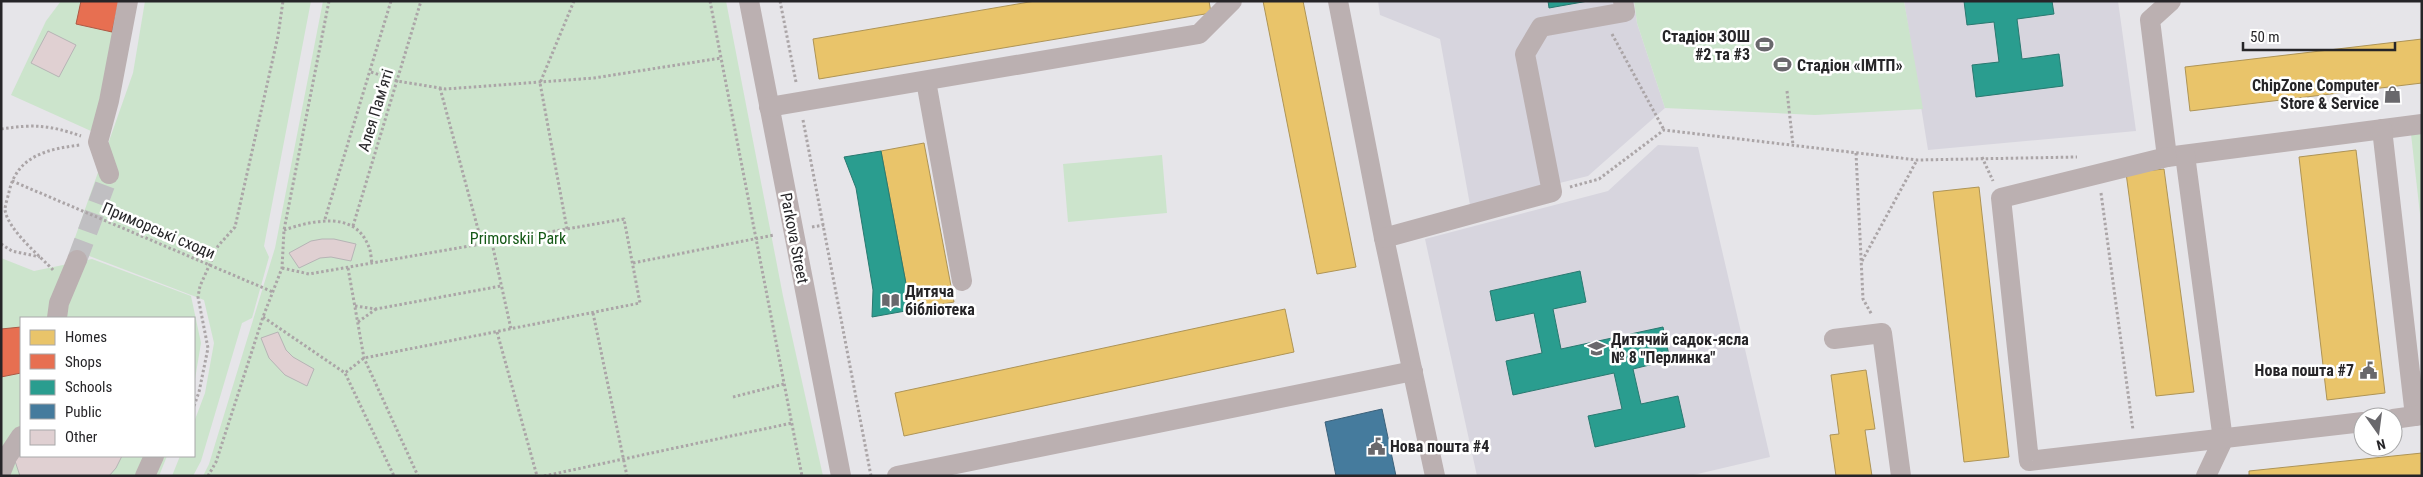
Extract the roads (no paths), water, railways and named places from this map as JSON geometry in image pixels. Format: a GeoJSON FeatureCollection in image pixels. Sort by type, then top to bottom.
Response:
{"type":"FeatureCollection","features":[{"type":"Feature","properties":{"kind":"street"},"geometry":{"type":"LineString","coordinates":[[109,174],[98,142],[109,102],[128,1]]}},
{"type":"Feature","properties":{"kind":"street","name":"Parkova Street"},"geometry":{"type":"LineString","coordinates":[[748,1],[840,476]]}},
{"type":"Feature","properties":{"kind":"street"},"geometry":{"type":"LineString","coordinates":[[769,107],[1199,34],[1232,1]]}},
{"type":"Feature","properties":{"kind":"street"},"geometry":{"type":"LineString","coordinates":[[1338,1],[1384,238],[1435,476]]}},
{"type":"Feature","properties":{"kind":"street"},"geometry":{"type":"LineString","coordinates":[[1384,238],[1552,192],[1525,54],[1541,26],[1625,12],[1623,1]]}},
{"type":"Feature","properties":{"kind":"street"},"geometry":{"type":"LineString","coordinates":[[2177,2],[2150,20],[2176,156],[2223,440],[2206,476]]}},
{"type":"Feature","properties":{"kind":"street"},"geometry":{"type":"LineString","coordinates":[[926,81],[962,281]]}},
{"type":"Feature","properties":{"kind":"street"},"geometry":{"type":"LineString","coordinates":[[2353,423],[2223,440],[2029,461],[2001,198],[2098,173],[2176,156],[2422,124]]}},
{"type":"Feature","properties":{"kind":"street"},"geometry":{"type":"LineString","coordinates":[[2382,129],[2418,416],[2403,417]]}},
{"type":"Feature","properties":{"kind":"street"},"geometry":{"type":"LineString","coordinates":[[57,317],[59,303],[77,260]]}},
{"type":"Feature","properties":{"kind":"street"},"geometry":{"type":"LineString","coordinates":[[1834,339],[1882,333],[1902,476]]}},
{"type":"Feature","properties":{"kind":"street"},"geometry":{"type":"LineString","coordinates":[[897,476],[1413,371]]}},
{"type":"Feature","properties":{"kind":"street"},"geometry":{"type":"LineString","coordinates":[[1,472],[7,458],[20,438]]}},
{"type":"Feature","properties":{"kind":"street"},"geometry":{"type":"LineString","coordinates":[[145,476],[154,457]]}},
{"type":"Feature","properties":{"kind":"tunnel"},"geometry":{"type":"LineString","coordinates":[[77,260],[109,174]]}},
{"type":"Feature","properties":{"kind":"place","name":"Стадіон ЗОШ #2 та #3"},"geometry":{"type":"Point","coordinates":[1764,45]}},
{"type":"Feature","properties":{"kind":"place","name":"Стадіон «ІМТП»"},"geometry":{"type":"Point","coordinates":[1783,65]}},
{"type":"Feature","properties":{"kind":"place","name":"ChipZone Computer Store & Service"},"geometry":{"type":"Point","coordinates":[2393,94]}},
{"type":"Feature","properties":{"kind":"place","name":"Дитяча бібліотека"},"geometry":{"type":"Point","coordinates":[891,300]}},
{"type":"Feature","properties":{"kind":"place","name":"Дитячий садок-ясла № 8 \"Перлинка\""},"geometry":{"type":"Point","coordinates":[1597,348]}},
{"type":"Feature","properties":{"kind":"place","name":"Нова пошта #7"},"geometry":{"type":"Point","coordinates":[2368,370]}},
{"type":"Feature","properties":{"kind":"place","name":"Нова пошта #4"},"geometry":{"type":"Point","coordinates":[1376,446]}},
{"type":"Feature","properties":{"kind":"park label","name":"Primorskii Park"},"geometry":{"type":"Point","coordinates":[518,238]}}]}
